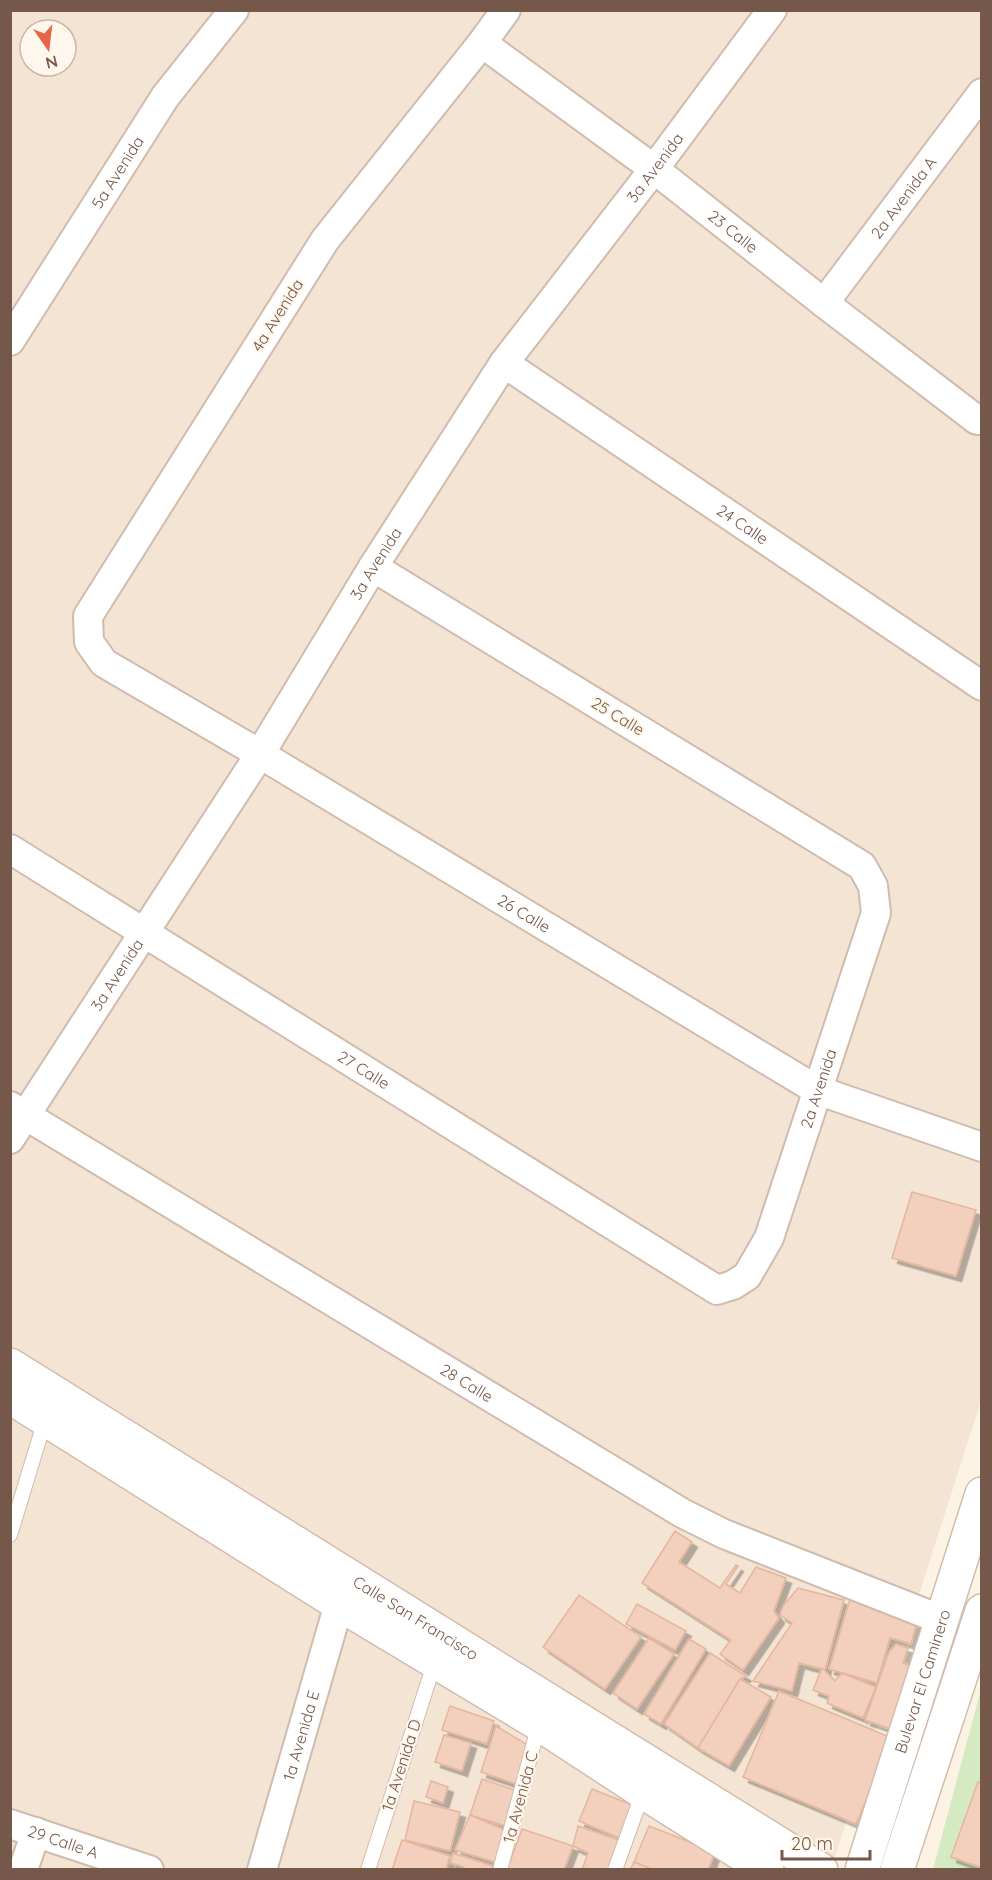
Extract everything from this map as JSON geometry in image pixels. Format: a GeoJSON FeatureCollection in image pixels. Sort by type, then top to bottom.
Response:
{"type":"FeatureCollection","features":[{"type":"Feature","properties":{"kind":"street","name":"5a Avenida"},"geometry":{"type":"LineString","coordinates":[[10,341],[165,97],[234,10]]}},
{"type":"Feature","properties":{"kind":"street","name":"4a Avenida"},"geometry":{"type":"LineString","coordinates":[[89,642],[88,616],[325,240],[483,43],[506,10]]}},
{"type":"Feature","properties":{"kind":"street","name":"3a Avenida"},"geometry":{"type":"LineString","coordinates":[[10,1139],[18,1111],[144,932],[260,754],[373,567],[504,363],[654,169],[772,10]]}},
{"type":"Feature","properties":{"kind":"street","name":"23 Calle"},"geometry":{"type":"LineString","coordinates":[[483,43],[654,169],[824,303],[977,420],[981,420]]}},
{"type":"Feature","properties":{"kind":"street","name":"2a Avenida A"},"geometry":{"type":"LineString","coordinates":[[824,303],[981,93]]}},
{"type":"Feature","properties":{"kind":"street","name":"24 Calle"},"geometry":{"type":"LineString","coordinates":[[504,363],[981,686]]}},
{"type":"Feature","properties":{"kind":"street","name":"25 Calle"},"geometry":{"type":"LineString","coordinates":[[373,567],[862,866]]}},
{"type":"Feature","properties":{"kind":"street","name":"26 Calle"},"geometry":{"type":"LineString","coordinates":[[89,642],[104,663],[260,754],[817,1090],[981,1147]]}},
{"type":"Feature","properties":{"kind":"street","name":"27 Calle"},"geometry":{"type":"LineString","coordinates":[[10,849],[717,1290]]}},
{"type":"Feature","properties":{"kind":"street","name":"2a Avenida"},"geometry":{"type":"LineString","coordinates":[[717,1290],[733,1285],[747,1276],[769,1238],[876,913],[873,886],[862,866]]}},
{"type":"Feature","properties":{"kind":"street","name":"28 Calle"},"geometry":{"type":"LineString","coordinates":[[18,1111],[682,1513],[724,1534],[942,1620]]}},
{"type":"Feature","properties":{"kind":"street","name":"Calle San Francisco"},"geometry":{"type":"LineString","coordinates":[[10,1365],[821,1869]]}},
{"type":"Feature","properties":{"kind":"street","name":"Calle San Francisco"},"geometry":{"type":"LineString","coordinates":[[10,1397],[339,1604],[539,1724],[643,1792],[735,1860],[767,1869]]}},
{"type":"Feature","properties":{"kind":"street","name":"Bulevar El Caminero"},"geometry":{"type":"LineString","coordinates":[[862,1869],[981,1494]]}},
{"type":"Feature","properties":{"kind":"street","name":"1a Avenida E"},"geometry":{"type":"LineString","coordinates":[[262,1869],[339,1604]]}},
{"type":"Feature","properties":{"kind":"street","name":"Bulevar El Caminero"},"geometry":{"type":"LineString","coordinates":[[897,1869],[981,1611]]}},
{"type":"Feature","properties":{"kind":"street","name":"29 Calle A"},"geometry":{"type":"LineString","coordinates":[[23,1828],[142,1868]]}},
{"type":"Feature","properties":{"kind":"street"},"geometry":{"type":"LineString","coordinates":[[23,1828],[23,1869]]}},
{"type":"Feature","properties":{"kind":"lane"},"geometry":{"type":"LineString","coordinates":[[10,1535],[46,1418]]}},
{"type":"Feature","properties":{"kind":"lane","name":"1a Avenida D"},"geometry":{"type":"LineString","coordinates":[[368,1869],[435,1661]]}},
{"type":"Feature","properties":{"kind":"lane","name":"1a Avenida C"},"geometry":{"type":"LineString","coordinates":[[500,1869],[539,1724]]}},
{"type":"Feature","properties":{"kind":"lane"},"geometry":{"type":"LineString","coordinates":[[615,1869],[643,1792]]}},
{"type":"Feature","properties":{"kind":"shaded area"},"geometry":{"type":"Polygon","coordinates":[[[11,11],[981,11],[981,1401],[831,1869],[11,1870],[11,11]]]}},
{"type":"Feature","properties":{"kind":"green space"},"geometry":{"type":"Polygon","coordinates":[[[981,1689],[981,1869],[933,1869],[981,1689]]]}},
{"type":"Feature","properties":{"kind":"building"},"geometry":{"type":"Polygon","coordinates":[[[912,1192],[976,1210],[956,1276],[892,1258],[912,1192]]]}},
{"type":"Feature","properties":{"kind":"building"},"geometry":{"type":"Polygon","coordinates":[[[675,1531],[692,1542],[679,1562],[720,1588],[736,1565],[738,1566],[726,1584],[740,1593],[756,1567],[786,1578],[774,1611],[779,1618],[743,1670],[720,1654],[731,1640],[642,1583],[675,1531]]]}},
{"type":"Feature","properties":{"kind":"building"},"geometry":{"type":"Polygon","coordinates":[[[798,1588],[844,1600],[825,1670],[799,1663],[792,1691],[753,1681],[792,1623],[780,1615],[783,1606],[798,1588]]]}},
{"type":"Feature","properties":{"kind":"building"},"geometry":{"type":"Polygon","coordinates":[[[579,1595],[641,1637],[605,1689],[543,1647],[579,1595]]]}},
{"type":"Feature","properties":{"kind":"building"},"geometry":{"type":"Polygon","coordinates":[[[850,1599],[918,1619],[911,1644],[890,1638],[877,1683],[829,1669],[850,1599]]]}},
{"type":"Feature","properties":{"kind":"building"},"geometry":{"type":"Polygon","coordinates":[[[637,1604],[686,1631],[675,1650],[626,1624],[637,1604]]]}},
{"type":"Feature","properties":{"kind":"building"},"geometry":{"type":"Polygon","coordinates":[[[649,1638],[674,1654],[637,1709],[613,1693],[649,1638]]]}},
{"type":"Feature","properties":{"kind":"building"},"geometry":{"type":"Polygon","coordinates":[[[689,1639],[706,1649],[661,1724],[644,1714],[689,1639]]]}},
{"type":"Feature","properties":{"kind":"building"},"geometry":{"type":"Polygon","coordinates":[[[896,1644],[908,1648],[903,1663],[919,1669],[896,1731],[865,1720],[889,1652],[896,1644]]]}},
{"type":"Feature","properties":{"kind":"building"},"geometry":{"type":"Polygon","coordinates":[[[710,1653],[746,1676],[740,1679],[698,1748],[664,1724],[710,1653]]]}},
{"type":"Feature","properties":{"kind":"building"},"geometry":{"type":"Polygon","coordinates":[[[822,1668],[835,1681],[842,1673],[876,1687],[863,1718],[827,1703],[829,1696],[813,1690],[822,1668]]]}},
{"type":"Feature","properties":{"kind":"building"},"geometry":{"type":"Polygon","coordinates":[[[740,1679],[771,1697],[729,1766],[698,1748],[740,1679]]]}},
{"type":"Feature","properties":{"kind":"building"},"geometry":{"type":"Polygon","coordinates":[[[779,1691],[892,1738],[856,1824],[743,1777],[779,1691]]]}},
{"type":"Feature","properties":{"kind":"building"},"geometry":{"type":"Polygon","coordinates":[[[450,1706],[494,1721],[487,1744],[442,1730],[450,1706]]]}},
{"type":"Feature","properties":{"kind":"building"},"geometry":{"type":"Polygon","coordinates":[[[496,1726],[531,1747],[519,1785],[481,1772],[496,1726]]]}},
{"type":"Feature","properties":{"kind":"building"},"geometry":{"type":"Polygon","coordinates":[[[444,1735],[471,1743],[462,1771],[435,1762],[444,1735]]]}},
{"type":"Feature","properties":{"kind":"building"},"geometry":{"type":"Polygon","coordinates":[[[482,1779],[520,1792],[509,1827],[470,1815],[482,1779]]]}},
{"type":"Feature","properties":{"kind":"building"},"geometry":{"type":"Polygon","coordinates":[[[431,1781],[448,1787],[443,1803],[426,1797],[431,1781]]]}},
{"type":"Feature","properties":{"kind":"building"},"geometry":{"type":"Polygon","coordinates":[[[978,1782],[982,1783],[982,1868],[951,1857],[978,1782]]]}},
{"type":"Feature","properties":{"kind":"building"},"geometry":{"type":"Polygon","coordinates":[[[592,1789],[635,1806],[622,1839],[579,1821],[592,1789]]]}},
{"type":"Feature","properties":{"kind":"building"},"geometry":{"type":"Polygon","coordinates":[[[414,1801],[460,1812],[450,1851],[405,1840],[414,1801]]]}},
{"type":"Feature","properties":{"kind":"building"},"geometry":{"type":"Polygon","coordinates":[[[470,1815],[505,1830],[495,1862],[455,1850],[470,1815]]]}},
{"type":"Feature","properties":{"kind":"building"},"geometry":{"type":"Polygon","coordinates":[[[578,1826],[622,1841],[613,1870],[582,1870],[588,1853],[573,1846],[578,1826]]]}},
{"type":"Feature","properties":{"kind":"building"},"geometry":{"type":"Polygon","coordinates":[[[649,1826],[715,1852],[708,1870],[654,1870],[634,1862],[649,1826]]]}},
{"type":"Feature","properties":{"kind":"building"},"geometry":{"type":"Polygon","coordinates":[[[522,1829],[573,1846],[564,1870],[507,1870],[522,1829]]]}},
{"type":"Feature","properties":{"kind":"building"},"geometry":{"type":"Polygon","coordinates":[[[402,1840],[450,1856],[446,1870],[392,1870],[402,1840]]]}},
{"type":"Feature","properties":{"kind":"building"},"geometry":{"type":"Polygon","coordinates":[[[453,1853],[493,1866],[492,1870],[463,1870],[464,1867],[450,1863],[453,1853]]]}},
{"type":"Feature","properties":{"kind":"building"},"geometry":{"type":"Polygon","coordinates":[[[634,1862],[654,1870],[630,1870],[634,1862]]]}}]}
